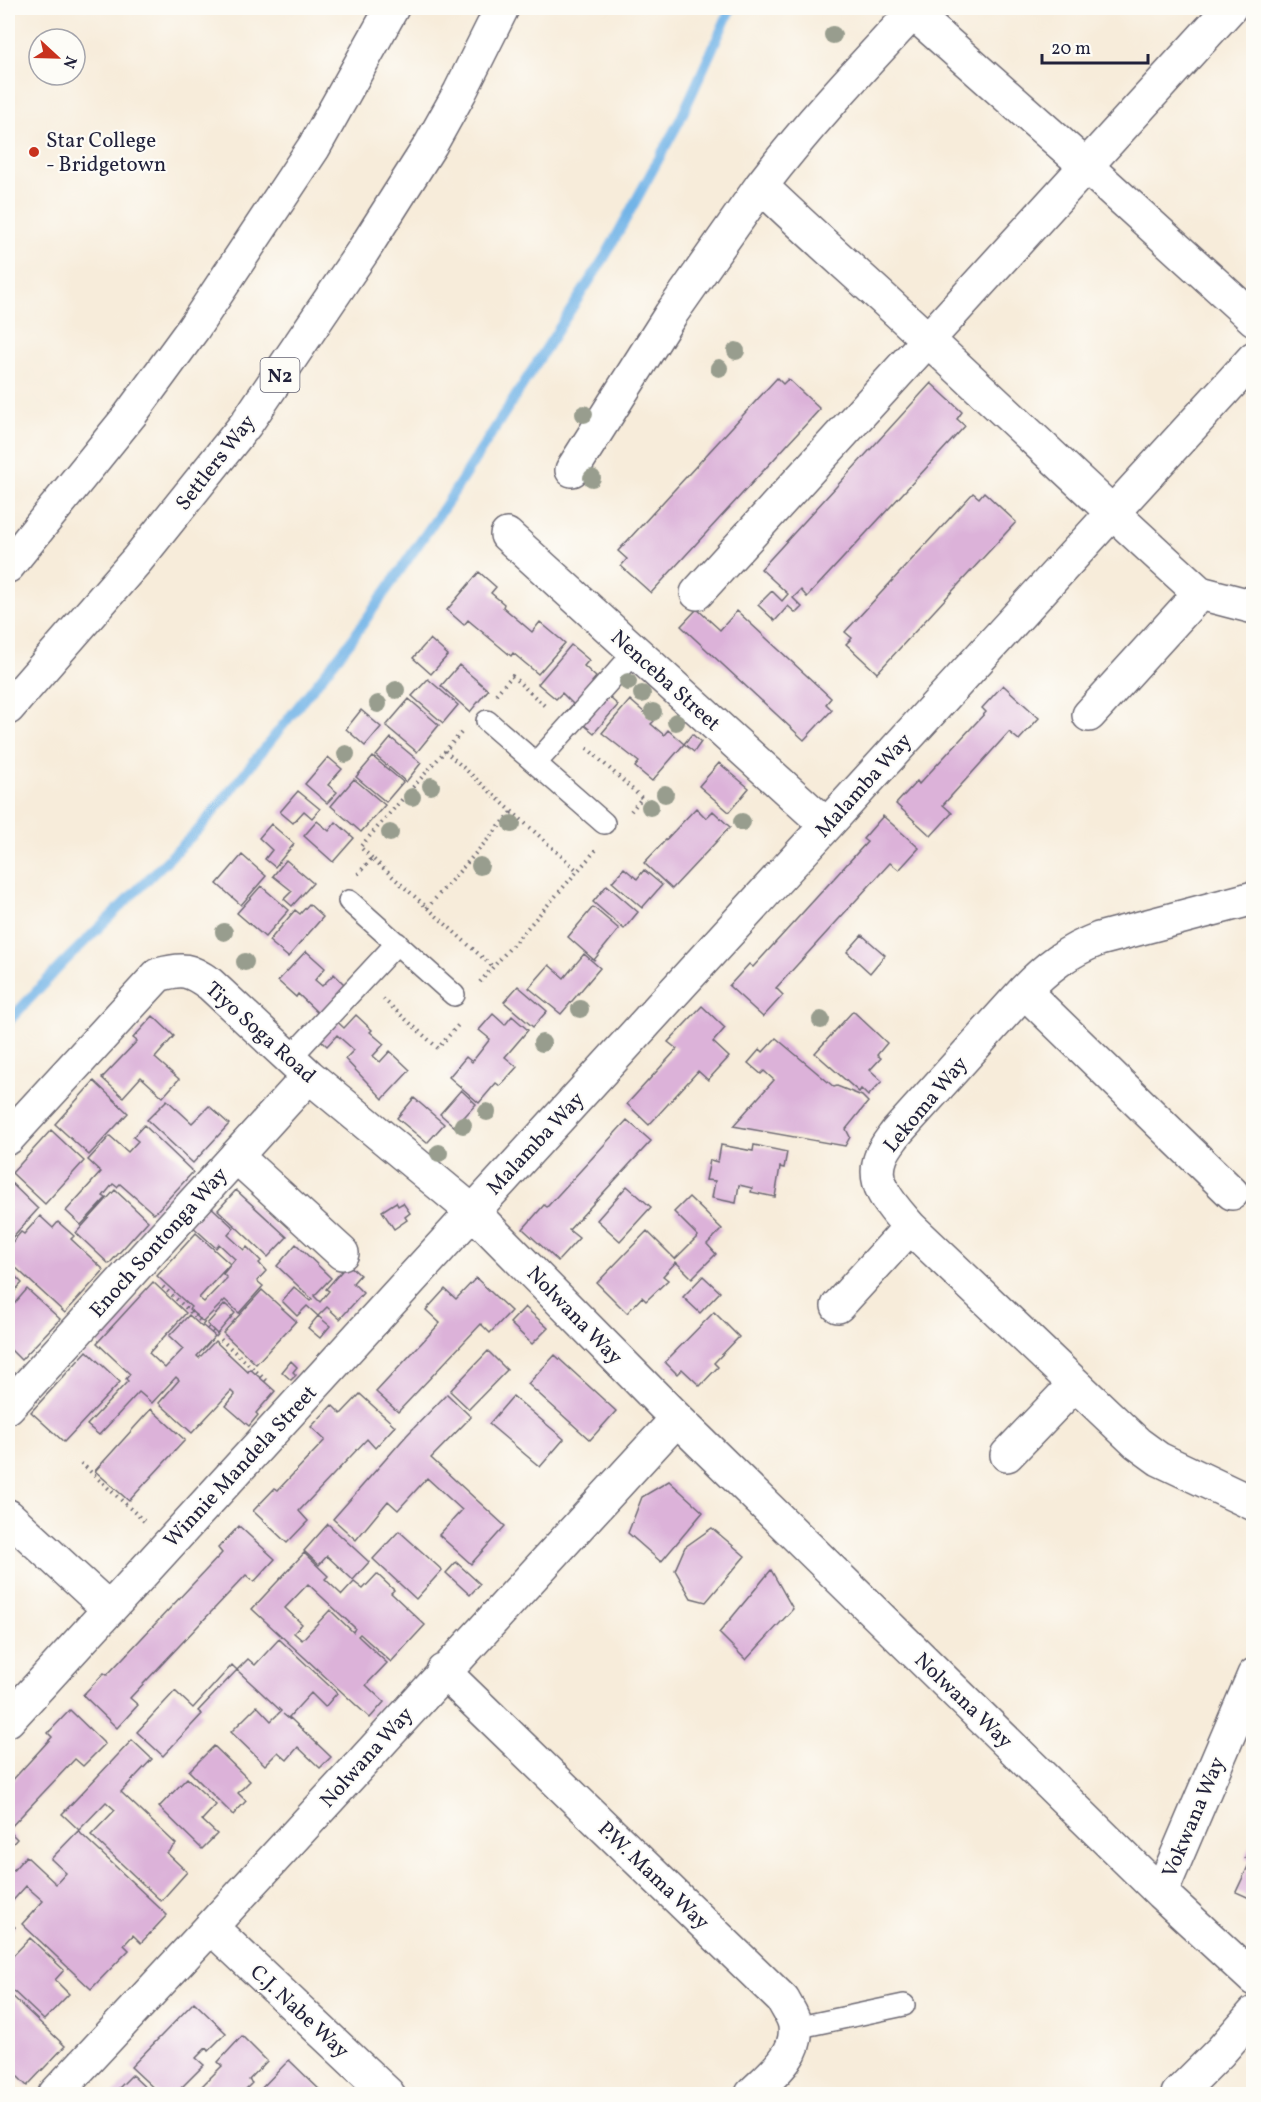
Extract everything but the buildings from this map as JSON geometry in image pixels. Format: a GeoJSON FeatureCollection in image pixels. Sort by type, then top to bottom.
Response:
{"type":"FeatureCollection","features":[{"type":"Feature","properties":{"kind":"main road"},"geometry":{"type":"LineString","coordinates":[[8,566],[130,415],[193,329],[314,147],[392,8]]}},
{"type":"Feature","properties":{"kind":"main road","name":"Settlers Way"},"geometry":{"type":"LineString","coordinates":[[8,708],[137,560],[258,407],[363,251],[431,144],[502,8]]}},
{"type":"Feature","properties":{"kind":"main road"},"geometry":{"type":"LineString","coordinates":[[696,593],[1230,8]]}},
{"type":"Feature","properties":{"kind":"main road"},"geometry":{"type":"LineString","coordinates":[[572,470],[672,314],[761,186],[826,105],[914,10],[1254,319]]}},
{"type":"Feature","properties":{"kind":"main road"},"geometry":{"type":"LineString","coordinates":[[761,186],[1200,593],[1254,607]]}},
{"type":"Feature","properties":{"kind":"main road","name":"Malamba Way"},"geometry":{"type":"LineString","coordinates":[[472,1211],[1254,358]]}},
{"type":"Feature","properties":{"kind":"main road","name":"Nenceba Street"},"geometry":{"type":"LineString","coordinates":[[507,535],[826,825]]}},
{"type":"Feature","properties":{"kind":"main road"},"geometry":{"type":"LineString","coordinates":[[1089,715],[1200,593]]}},
{"type":"Feature","properties":{"kind":"main road","name":"Lekoma Way"},"geometry":{"type":"LineString","coordinates":[[1254,898],[1099,939],[1078,947],[1044,970],[896,1133],[880,1157],[879,1181],[882,1193],[910,1227],[1137,1443],[1160,1459],[1254,1504]]}},
{"type":"Feature","properties":{"kind":"main road","name":"Tiyo Soga Road"},"geometry":{"type":"LineString","coordinates":[[8,1138],[158,975],[175,970],[194,972],[210,984],[299,1067],[472,1211]]}},
{"type":"Feature","properties":{"kind":"main road"},"geometry":{"type":"LineString","coordinates":[[1024,991],[1232,1193]]}},
{"type":"Feature","properties":{"kind":"main road","name":"Enoch Sontonga Way"},"geometry":{"type":"LineString","coordinates":[[8,1407],[236,1156],[299,1067]]}},
{"type":"Feature","properties":{"kind":"main road"},"geometry":{"type":"LineString","coordinates":[[236,1156],[342,1253]]}},
{"type":"Feature","properties":{"kind":"main road","name":"Winnie Mandela Street"},"geometry":{"type":"LineString","coordinates":[[8,1720],[472,1211]]}},
{"type":"Feature","properties":{"kind":"main road","name":"Nolwana Way"},"geometry":{"type":"LineString","coordinates":[[472,1211],[677,1419],[1161,1893],[1254,1979]]}},
{"type":"Feature","properties":{"kind":"main road"},"geometry":{"type":"LineString","coordinates":[[838,1306],[910,1227]]}},
{"type":"Feature","properties":{"kind":"main road"},"geometry":{"type":"LineString","coordinates":[[1007,1455],[1075,1383]]}},
{"type":"Feature","properties":{"kind":"main road","name":"Nolwana Way"},"geometry":{"type":"LineString","coordinates":[[55,2094],[212,1928],[443,1671],[677,1419]]}},
{"type":"Feature","properties":{"kind":"main road"},"geometry":{"type":"LineString","coordinates":[[8,1516],[109,1609]]}},
{"type":"Feature","properties":{"kind":"main road","name":"P.W. Mama Way"},"geometry":{"type":"LineString","coordinates":[[443,1671],[769,1985],[783,2000],[795,2028]]}},
{"type":"Feature","properties":{"kind":"main road","name":"Vokwana Way"},"geometry":{"type":"LineString","coordinates":[[1161,1893],[1251,1690]]}},
{"type":"Feature","properties":{"kind":"main road","name":"C.J. Nabe Way"},"geometry":{"type":"LineString","coordinates":[[212,1928],[388,2094]]}},
{"type":"Feature","properties":{"kind":"main road"},"geometry":{"type":"LineString","coordinates":[[1178,2094],[1220,2052],[1254,2013]]}},
{"type":"Feature","properties":{"kind":"main road"},"geometry":{"type":"LineString","coordinates":[[752,2094],[784,2061],[792,2049],[796,2038],[795,2028]]}},
{"type":"Feature","properties":{"kind":"lane"},"geometry":{"type":"LineString","coordinates":[[536,763],[635,652]]}},
{"type":"Feature","properties":{"kind":"lane"},"geometry":{"type":"LineString","coordinates":[[487,721],[604,823]]}},
{"type":"Feature","properties":{"kind":"lane"},"geometry":{"type":"LineString","coordinates":[[349,901],[454,994]]}},
{"type":"Feature","properties":{"kind":"lane"},"geometry":{"type":"LineString","coordinates":[[299,1067],[397,943]]}},
{"type":"Feature","properties":{"kind":"lane"},"geometry":{"type":"LineString","coordinates":[[795,2028],[904,2005]]}},
{"type":"Feature","properties":{"kind":"path"},"geometry":{"type":"LineString","coordinates":[[587,748],[642,798],[628,814]]}},
{"type":"Feature","properties":{"kind":"path"},"geometry":{"type":"LineString","coordinates":[[445,751],[360,847],[493,967]]}},
{"type":"Feature","properties":{"kind":"path"},"geometry":{"type":"LineString","coordinates":[[427,908],[513,812]]}},
{"type":"Feature","properties":{"kind":"path"},"geometry":{"type":"LineString","coordinates":[[479,982],[599,847]]}},
{"type":"Feature","properties":{"kind":"path"},"geometry":{"type":"LineString","coordinates":[[357,875],[372,858]]}},
{"type":"Feature","properties":{"kind":"path"},"geometry":{"type":"LineString","coordinates":[[376,993],[438,1048],[460,1023],[464,1014]]}},
{"type":"Feature","properties":{"kind":"path"},"geometry":{"type":"LineString","coordinates":[[138,1264],[295,1407]]}},
{"type":"Feature","properties":{"kind":"path"},"geometry":{"type":"LineString","coordinates":[[81,1463],[168,1544]]}},
{"type":"Feature","properties":{"kind":"waterway"},"geometry":{"type":"LineString","coordinates":[[8,1022],[62,964],[200,828],[351,641],[445,506],[606,255],[680,120],[731,8]]}},
{"type":"Feature","properties":{"kind":"place","name":"Star College - Bridgetown"},"geometry":{"type":"Point","coordinates":[34,152]}}]}
